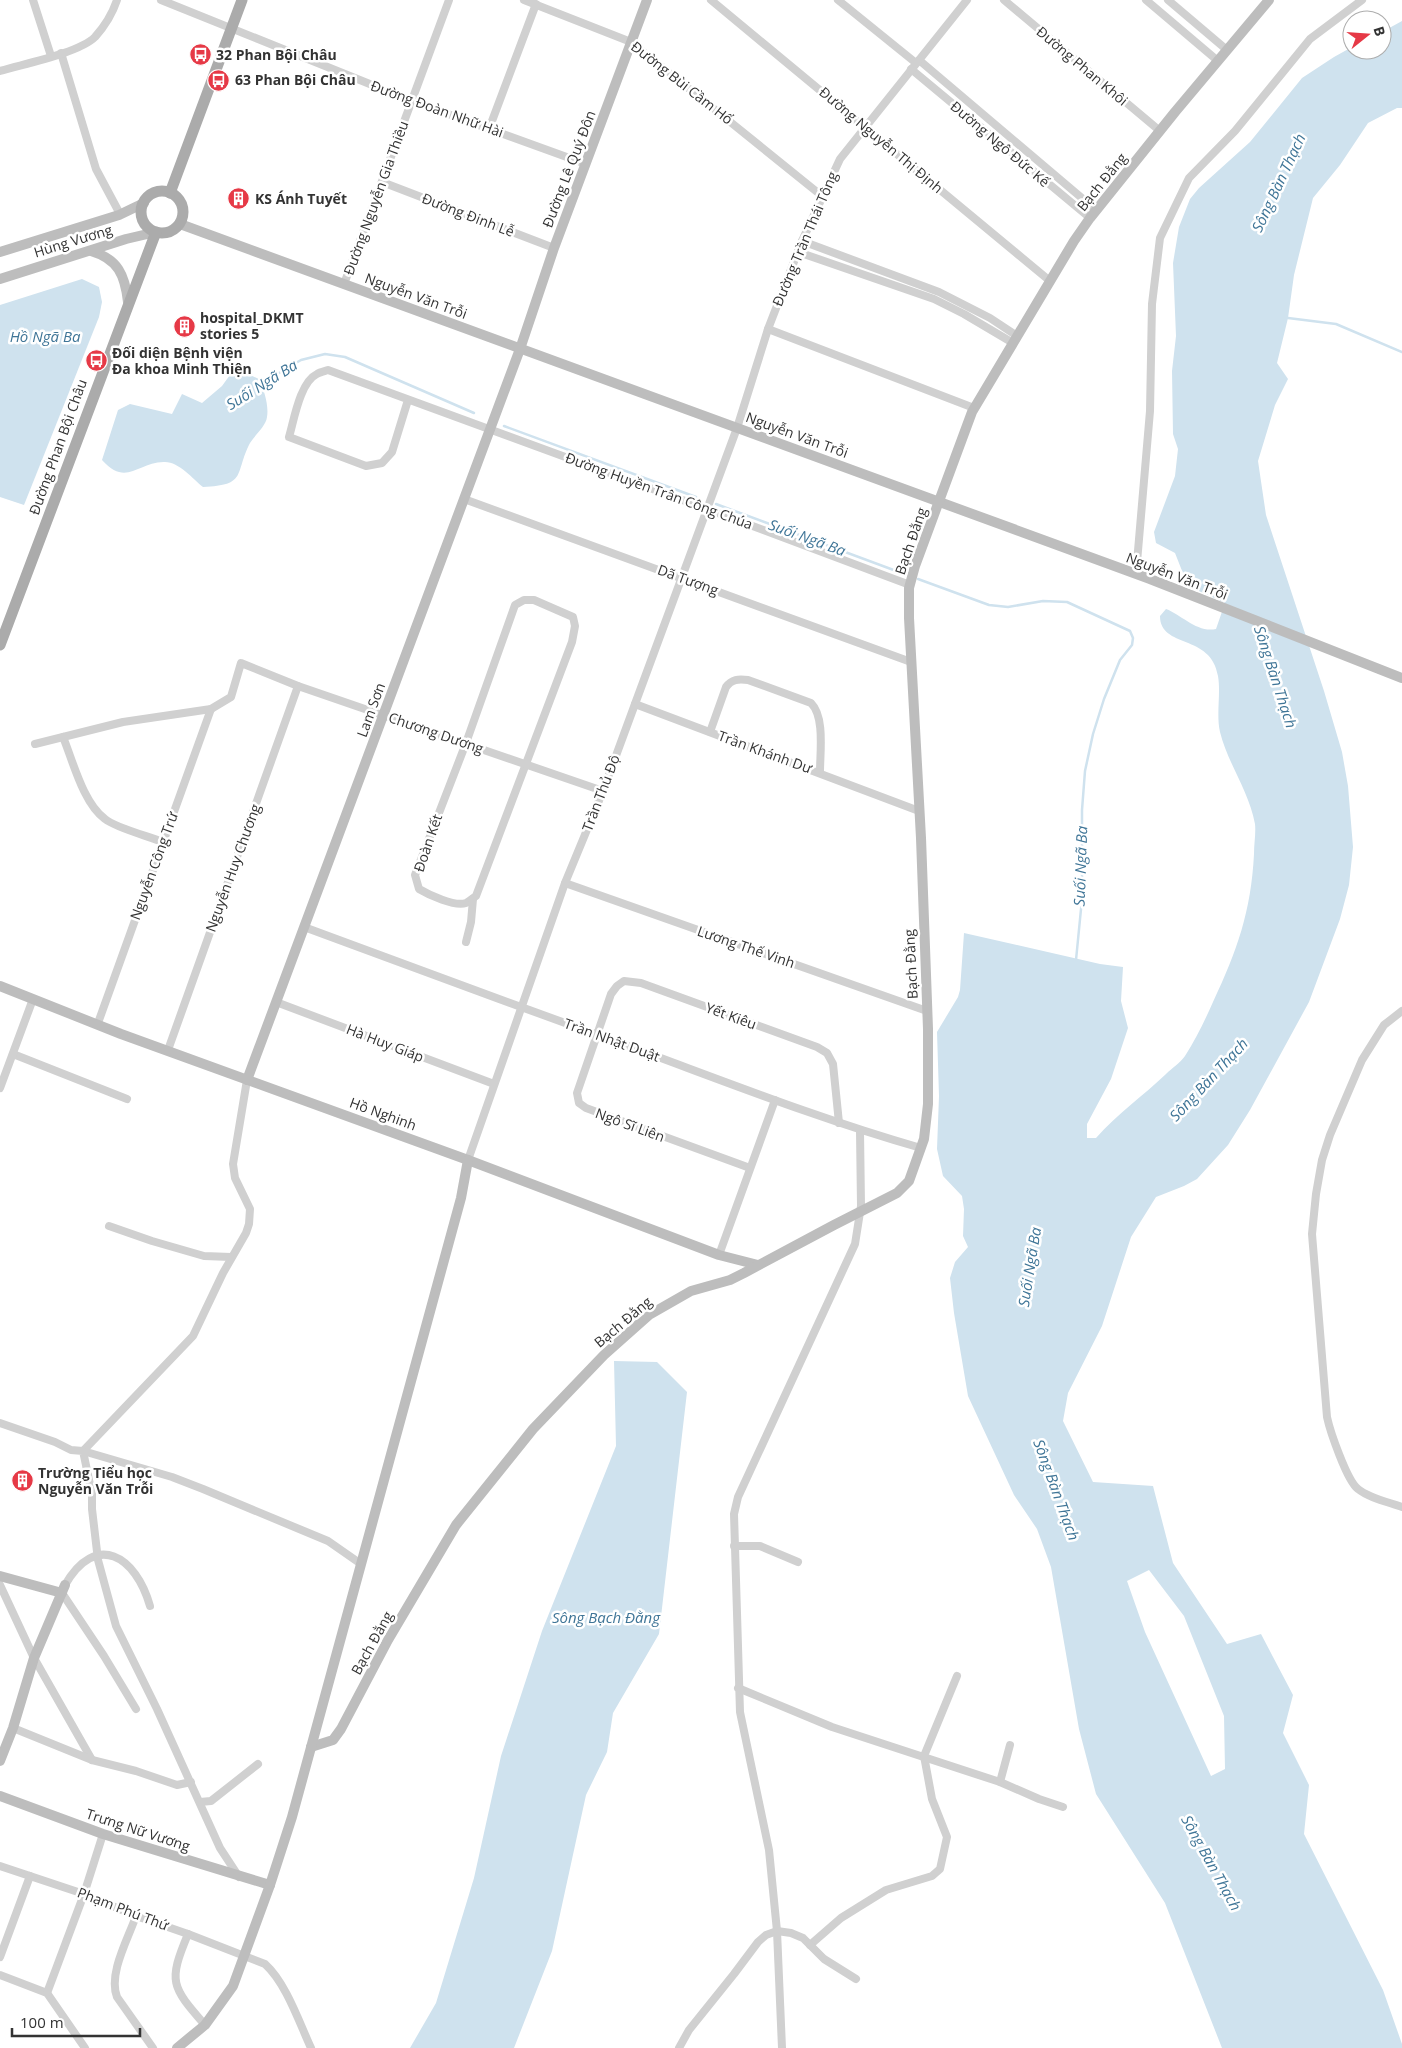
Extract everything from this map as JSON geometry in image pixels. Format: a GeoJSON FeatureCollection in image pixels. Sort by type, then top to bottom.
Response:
{"type":"FeatureCollection","features":[{"type":"Feature","properties":{"kind":"main road"},"geometry":{"type":"LineString","coordinates":[[170,193],[242,0]]}},
{"type":"Feature","properties":{"kind":"main road"},"geometry":{"type":"LineString","coordinates":[[158,192],[170,193],[175,196],[182,206],[183,212],[180,224],[169,232],[156,232],[150,229],[142,217],[144,203],[152,194],[158,192]]}},
{"type":"Feature","properties":{"kind":"main road","name":"Đường Phan Bội Châu"},"geometry":{"type":"LineString","coordinates":[[0,645],[156,232]]}},
{"type":"Feature","properties":{"kind":"street"},"geometry":{"type":"LineString","coordinates":[[33,0],[51,56]]}},
{"type":"Feature","properties":{"kind":"street"},"geometry":{"type":"LineString","coordinates":[[0,72],[82,46],[94,38],[118,0]]}},
{"type":"Feature","properties":{"kind":"street","name":"Đường Đoàn Nhữ Hài"},"geometry":{"type":"LineString","coordinates":[[161,0],[412,101],[586,164]]}},
{"type":"Feature","properties":{"kind":"street","name":"Đường Nguyễn Gia Thiều"},"geometry":{"type":"LineString","coordinates":[[344,284],[449,0]]}},
{"type":"Feature","properties":{"kind":"street","name":"Đường Bùi Cầm Hổ"},"geometry":{"type":"LineString","coordinates":[[524,0],[631,42],[822,196]]}},
{"type":"Feature","properties":{"kind":"street","name":"Đường Lê Quý Đôn"},"geometry":{"type":"LineString","coordinates":[[520,349],[554,248],[647,0]]}},
{"type":"Feature","properties":{"kind":"street","name":"Đường Nguyễn Thị Định"},"geometry":{"type":"LineString","coordinates":[[711,0],[1050,281]]}},
{"type":"Feature","properties":{"kind":"street","name":"Đường Ngô Đức Kế"},"geometry":{"type":"LineString","coordinates":[[838,0],[1093,214]]}},
{"type":"Feature","properties":{"kind":"street","name":"Đường Trần Thái Tông"},"geometry":{"type":"LineString","coordinates":[[737,428],[768,329],[802,241],[840,159],[967,0]]}},
{"type":"Feature","properties":{"kind":"street","name":"Đường Phan Khôi"},"geometry":{"type":"LineString","coordinates":[[1004,0],[1160,131]]}},
{"type":"Feature","properties":{"kind":"street"},"geometry":{"type":"LineString","coordinates":[[1146,0],[1218,61]]}},
{"type":"Feature","properties":{"kind":"street"},"geometry":{"type":"LineString","coordinates":[[1168,0],[1228,50]]}},
{"type":"Feature","properties":{"kind":"street","name":"Bạch Đằng"},"geometry":{"type":"LineString","coordinates":[[311,1747],[333,1740],[341,1729],[388,1640],[456,1525],[533,1429],[604,1355],[649,1315],[690,1291],[730,1280],[891,1196],[907,1184],[921,1148],[928,1104],[927,1011],[909,618],[910,585],[974,408],[1050,281],[1093,214],[1269,0]]}},
{"type":"Feature","properties":{"kind":"street"},"geometry":{"type":"LineString","coordinates":[[1136,574],[1150,411],[1152,304],[1160,238],[1189,178],[1235,131],[1310,39],[1362,0]]}},
{"type":"Feature","properties":{"kind":"street"},"geometry":{"type":"LineString","coordinates":[[488,128],[536,4]]}},
{"type":"Feature","properties":{"kind":"street"},"geometry":{"type":"LineString","coordinates":[[61,53],[96,169],[120,214]]}},
{"type":"Feature","properties":{"kind":"street","name":"Đường Ngô Đức Kế"},"geometry":{"type":"LineString","coordinates":[[915,64],[1093,214]]}},
{"type":"Feature","properties":{"kind":"street","name":"Đường Đinh Lễ"},"geometry":{"type":"LineString","coordinates":[[382,182],[554,248]]}},
{"type":"Feature","properties":{"kind":"street","name":"Hùng Vương"},"geometry":{"type":"LineString","coordinates":[[0,252],[120,214],[144,203]]}},
{"type":"Feature","properties":{"kind":"street","name":"Nguyễn Văn Trỗi"},"geometry":{"type":"LineString","coordinates":[[180,224],[1150,579],[1402,678]]}},
{"type":"Feature","properties":{"kind":"street","name":"Hùng Vương"},"geometry":{"type":"LineString","coordinates":[[0,279],[156,232]]}},
{"type":"Feature","properties":{"kind":"street"},"geometry":{"type":"LineString","coordinates":[[802,241],[939,292],[990,318],[1015,340]]}},
{"type":"Feature","properties":{"kind":"street"},"geometry":{"type":"LineString","coordinates":[[90,251],[102,254],[118,268],[127,288],[128,302]]}},
{"type":"Feature","properties":{"kind":"street"},"geometry":{"type":"LineString","coordinates":[[798,252],[934,299],[1015,340]]}},
{"type":"Feature","properties":{"kind":"street"},"geometry":{"type":"LineString","coordinates":[[768,329],[974,408]]}},
{"type":"Feature","properties":{"kind":"street","name":"Lam Sơn"},"geometry":{"type":"LineString","coordinates":[[247,1080],[520,349]]}},
{"type":"Feature","properties":{"kind":"street","name":"Đường Huyền Trân Công Chúa"},"geometry":{"type":"LineString","coordinates":[[408,400],[392,452],[382,464],[366,466],[289,437],[299,401],[307,383],[318,373],[328,370],[910,585]]}},
{"type":"Feature","properties":{"kind":"street","name":"Trần Thủ Độ"},"geometry":{"type":"LineString","coordinates":[[468,1160],[565,883],[604,791],[737,428]]}},
{"type":"Feature","properties":{"kind":"street","name":"Dã Tượng"},"geometry":{"type":"LineString","coordinates":[[464,499],[911,662]]}},
{"type":"Feature","properties":{"kind":"street","name":"Đoàn Kết"},"geometry":{"type":"LineString","coordinates":[[524,600],[534,600],[573,617],[575,626],[572,642],[476,896],[464,904],[454,903],[419,889],[415,875],[466,743],[515,605],[524,600]]}},
{"type":"Feature","properties":{"kind":"street","name":"Chương Dương"},"geometry":{"type":"LineString","coordinates":[[211,709],[231,697],[241,663],[298,686],[604,791]]}},
{"type":"Feature","properties":{"kind":"street","name":"Trần Khánh Dư"},"geometry":{"type":"LineString","coordinates":[[710,732],[726,688],[730,682],[738,679],[748,680],[810,702],[816,708],[819,718],[820,772]]}},
{"type":"Feature","properties":{"kind":"street","name":"Nguyễn Huy Chương"},"geometry":{"type":"LineString","coordinates":[[168,1050],[298,686]]}},
{"type":"Feature","properties":{"kind":"street","name":"Trần Khánh Dư"},"geometry":{"type":"LineString","coordinates":[[636,704],[919,811]]}},
{"type":"Feature","properties":{"kind":"street"},"geometry":{"type":"LineString","coordinates":[[35,744],[122,722],[211,709]]}},
{"type":"Feature","properties":{"kind":"street","name":"Nguyễn Công Trứ"},"geometry":{"type":"LineString","coordinates":[[98,1023],[211,709]]}},
{"type":"Feature","properties":{"kind":"street"},"geometry":{"type":"LineString","coordinates":[[63,737],[88,799],[94,808],[110,822],[163,842]]}},
{"type":"Feature","properties":{"kind":"street","name":"Lương Thế Vinh"},"geometry":{"type":"LineString","coordinates":[[565,883],[927,1011]]}},
{"type":"Feature","properties":{"kind":"street"},"geometry":{"type":"LineString","coordinates":[[466,942],[471,922],[473,898]]}},
{"type":"Feature","properties":{"kind":"street","name":"Trần Nhật Duật"},"geometry":{"type":"LineString","coordinates":[[304,927],[520,1008],[839,1123],[921,1148]]}},
{"type":"Feature","properties":{"kind":"street","name":"Yết Kiêu"},"geometry":{"type":"LineString","coordinates":[[597,1035],[612,994],[617,986],[624,981],[633,981],[817,1047],[827,1053],[833,1064],[839,1123]]}},
{"type":"Feature","properties":{"kind":"street","name":"Hồ Nghinh"},"geometry":{"type":"LineString","coordinates":[[0,986],[98,1023],[121,1034],[468,1160],[719,1255],[758,1265]]}},
{"type":"Feature","properties":{"kind":"street"},"geometry":{"type":"LineString","coordinates":[[0,1088],[33,998]]}},
{"type":"Feature","properties":{"kind":"street","name":"Hà Huy Giáp"},"geometry":{"type":"LineString","coordinates":[[276,1002],[494,1084]]}},
{"type":"Feature","properties":{"kind":"street"},"geometry":{"type":"LineString","coordinates":[[1402,1011],[1384,1026],[1362,1060],[1337,1116],[1322,1160],[1312,1234],[1327,1417],[1331,1431],[1356,1488],[1363,1493],[1402,1507]]}},
{"type":"Feature","properties":{"kind":"street","name":"Ngô Sĩ Liên"},"geometry":{"type":"LineString","coordinates":[[597,1035],[576,1093],[578,1103],[586,1108],[750,1168]]}},
{"type":"Feature","properties":{"kind":"street"},"geometry":{"type":"LineString","coordinates":[[12,1054],[126,1099]]}},
{"type":"Feature","properties":{"kind":"street"},"geometry":{"type":"LineString","coordinates":[[83,1451],[193,1336],[231,1257],[246,1233],[250,1216],[248,1202],[235,1178],[233,1164],[247,1080]]}},
{"type":"Feature","properties":{"kind":"street"},"geometry":{"type":"LineString","coordinates":[[719,1255],[775,1100]]}},
{"type":"Feature","properties":{"kind":"street"},"geometry":{"type":"LineString","coordinates":[[782,2048],[777,1931],[769,1850],[741,1719],[738,1688],[734,1514],[738,1497],[855,1244],[861,1210],[860,1130]]}},
{"type":"Feature","properties":{"kind":"street"},"geometry":{"type":"LineString","coordinates":[[177,2048],[205,2025],[233,1986],[270,1885],[292,1817],[461,1198],[468,1160]]}},
{"type":"Feature","properties":{"kind":"street"},"geometry":{"type":"LineString","coordinates":[[109,1226],[204,1256],[231,1257]]}},
{"type":"Feature","properties":{"kind":"street"},"geometry":{"type":"LineString","coordinates":[[0,1423],[55,1442],[71,1450],[83,1451],[172,1477],[203,1489],[328,1541],[361,1564]]}},
{"type":"Feature","properties":{"kind":"street"},"geometry":{"type":"LineString","coordinates":[[83,1451],[92,1494],[98,1556],[116,1626],[191,1782],[220,1848],[239,1876]]}},
{"type":"Feature","properties":{"kind":"street"},"geometry":{"type":"LineString","coordinates":[[734,1546],[760,1546],[798,1562]]}},
{"type":"Feature","properties":{"kind":"street"},"geometry":{"type":"LineString","coordinates":[[0,1761],[13,1728],[34,1658],[70,1576],[93,1556],[115,1556],[134,1570],[145,1588],[150,1606]]}},
{"type":"Feature","properties":{"kind":"street"},"geometry":{"type":"LineString","coordinates":[[0,1576],[63,1589],[136,1709]]}},
{"type":"Feature","properties":{"kind":"street"},"geometry":{"type":"LineString","coordinates":[[0,1585],[34,1658],[92,1760]]}},
{"type":"Feature","properties":{"kind":"street"},"geometry":{"type":"LineString","coordinates":[[810,1945],[841,1918],[886,1890],[932,1876],[940,1869],[947,1837],[932,1799],[924,1756],[957,1676]]}},
{"type":"Feature","properties":{"kind":"street"},"geometry":{"type":"LineString","coordinates":[[738,1688],[864,1739],[924,1756],[1000,1782],[1063,1807]]}},
{"type":"Feature","properties":{"kind":"street"},"geometry":{"type":"LineString","coordinates":[[13,1728],[92,1760],[136,1771],[177,1785],[191,1782]]}},
{"type":"Feature","properties":{"kind":"street"},"geometry":{"type":"LineString","coordinates":[[1000,1782],[1010,1746]]}},
{"type":"Feature","properties":{"kind":"street"},"geometry":{"type":"LineString","coordinates":[[200,1802],[211,1801],[258,1764]]}},
{"type":"Feature","properties":{"kind":"street","name":"Trưng Nữ Vương"},"geometry":{"type":"LineString","coordinates":[[0,1796],[103,1834],[270,1885]]}},
{"type":"Feature","properties":{"kind":"street"},"geometry":{"type":"LineString","coordinates":[[47,1993],[84,1894],[103,1834]]}},
{"type":"Feature","properties":{"kind":"street","name":"Phạm Phú Thứ"},"geometry":{"type":"LineString","coordinates":[[0,1866],[84,1894],[136,1916],[245,1955]]}},
{"type":"Feature","properties":{"kind":"street"},"geometry":{"type":"LineString","coordinates":[[0,1957],[30,1876]]}},
{"type":"Feature","properties":{"kind":"street"},"geometry":{"type":"LineString","coordinates":[[136,1916],[115,1975],[113,1988],[116,1997],[153,2048]]}},
{"type":"Feature","properties":{"kind":"street"},"geometry":{"type":"LineString","coordinates":[[679,2048],[689,2030],[758,1942],[766,1935],[777,1931],[797,1935],[824,1959],[856,1979]]}},
{"type":"Feature","properties":{"kind":"street"},"geometry":{"type":"LineString","coordinates":[[188,1934],[175,1969],[176,1982],[182,1999],[205,2025]]}},
{"type":"Feature","properties":{"kind":"street"},"geometry":{"type":"LineString","coordinates":[[245,1955],[266,1964],[272,1970],[285,1992],[311,2048]]}},
{"type":"Feature","properties":{"kind":"street"},"geometry":{"type":"LineString","coordinates":[[0,1975],[47,1993],[85,2048]]}},
{"type":"Feature","properties":{"kind":"water","name":"Sông Bàn Thạch"},"geometry":{"type":"Polygon","coordinates":[[[1402,21],[1402,108],[1397,108],[1368,123],[1340,165],[1313,198],[1294,275],[1288,318],[1277,363],[1288,379],[1275,405],[1258,461],[1266,515],[1342,752],[1348,786],[1353,847],[1349,885],[1340,919],[1309,1002],[1250,1110],[1228,1145],[1197,1179],[1156,1197],[1131,1237],[1102,1326],[1068,1393],[1063,1421],[1093,1482],[1153,1486],[1173,1563],[1227,1644],[1261,1634],[1293,1695],[1283,1733],[1309,1785],[1304,1834],[1383,1990],[1402,2044],[1402,2048],[1222,2048],[1165,1903],[1096,1794],[1079,1729],[1051,1567],[1037,1529],[1014,1495],[968,1396],[950,1278],[955,1262],[968,1247],[963,1236],[964,1209],[962,1196],[943,1176],[937,1149],[939,1096],[937,1032],[958,997],[960,990],[964,933],[1100,964],[1123,967],[1121,1001],[1128,1028],[1111,1079],[1087,1124],[1087,1138],[1096,1138],[1183,1059],[1222,983],[1236,948],[1250,894],[1255,824],[1248,800],[1220,732],[1218,718],[1219,683],[1213,662],[1206,653],[1197,647],[1168,633],[1162,626],[1160,616],[1166,609],[1196,626],[1209,630],[1216,629],[1225,603],[1188,586],[1175,553],[1156,543],[1154,532],[1175,476],[1178,449],[1173,434],[1172,371],[1176,336],[1173,263],[1179,227],[1190,199],[1199,188],[1250,142],[1302,78],[1342,53],[1342,60],[1392,60],[1392,26],[1402,21]],[[1149,1570],[1127,1581],[1145,1632],[1211,1776],[1225,1769],[1224,1716],[1184,1616],[1149,1570]]]}},
{"type":"Feature","properties":{"kind":"water","name":"Hồ Ngã Ba"},"geometry":{"type":"Polygon","coordinates":[[[82,279],[99,287],[102,302],[99,317],[24,505],[0,497],[0,305],[82,279]]]}},
{"type":"Feature","properties":{"kind":"water"},"geometry":{"type":"Polygon","coordinates":[[[235,368],[259,379],[266,398],[267,412],[265,424],[250,443],[240,470],[233,480],[227,484],[203,487],[181,468],[170,463],[147,465],[126,473],[111,468],[102,460],[118,410],[130,404],[172,414],[182,394],[202,403],[222,386],[235,368]]]}},
{"type":"Feature","properties":{"kind":"water","name":"Sông Bạch Đằng"},"geometry":{"type":"Polygon","coordinates":[[[614,1361],[657,1362],[687,1392],[659,1634],[613,1713],[607,1752],[586,1795],[552,1951],[514,2048],[410,2048],[436,2003],[474,1878],[501,1756],[542,1631],[616,1446],[614,1361]]]}},
{"type":"Feature","properties":{"kind":"waterway"},"geometry":{"type":"LineString","coordinates":[[1288,318],[1336,324],[1402,352]]}},
{"type":"Feature","properties":{"kind":"waterway","name":"Suối Ngã Ba"},"geometry":{"type":"LineString","coordinates":[[259,385],[301,360],[325,354],[345,357],[474,413]]}},
{"type":"Feature","properties":{"kind":"waterway","name":"Suối Ngã Ba"},"geometry":{"type":"LineString","coordinates":[[504,426],[696,497]]}},
{"type":"Feature","properties":{"kind":"waterway","name":"Suối Ngã Ba"},"geometry":{"type":"LineString","coordinates":[[716,504],[899,572]]}},
{"type":"Feature","properties":{"kind":"waterway","name":"Suối Ngã Ba"},"geometry":{"type":"LineString","coordinates":[[918,579],[989,605],[1008,607],[1043,601],[1067,602],[1130,631],[1133,638],[1132,645],[1120,660],[1104,699],[1093,734],[1085,771],[1082,810],[1082,899],[1076,960]]}},
{"type":"Feature","properties":{"kind":"place","name":"32 Phan Bội Châu"},"geometry":{"type":"Point","coordinates":[200,55]}},
{"type":"Feature","properties":{"kind":"place","name":"63 Phan Bội Châu"},"geometry":{"type":"Point","coordinates":[219,80]}},
{"type":"Feature","properties":{"kind":"place","name":"KS Ánh Tuyết"},"geometry":{"type":"Point","coordinates":[239,199]}},
{"type":"Feature","properties":{"kind":"place","name":"hospital_DKMT stories 5"},"geometry":{"type":"Point","coordinates":[184,326]}},
{"type":"Feature","properties":{"kind":"place","name":"Đối diện Bệnh viện Đa khoa Minh Thiện"},"geometry":{"type":"Point","coordinates":[96,361]}},
{"type":"Feature","properties":{"kind":"place","name":"Trường Tiểu học Nguyễn Văn Trỗi"},"geometry":{"type":"Point","coordinates":[22,1481]}}]}
